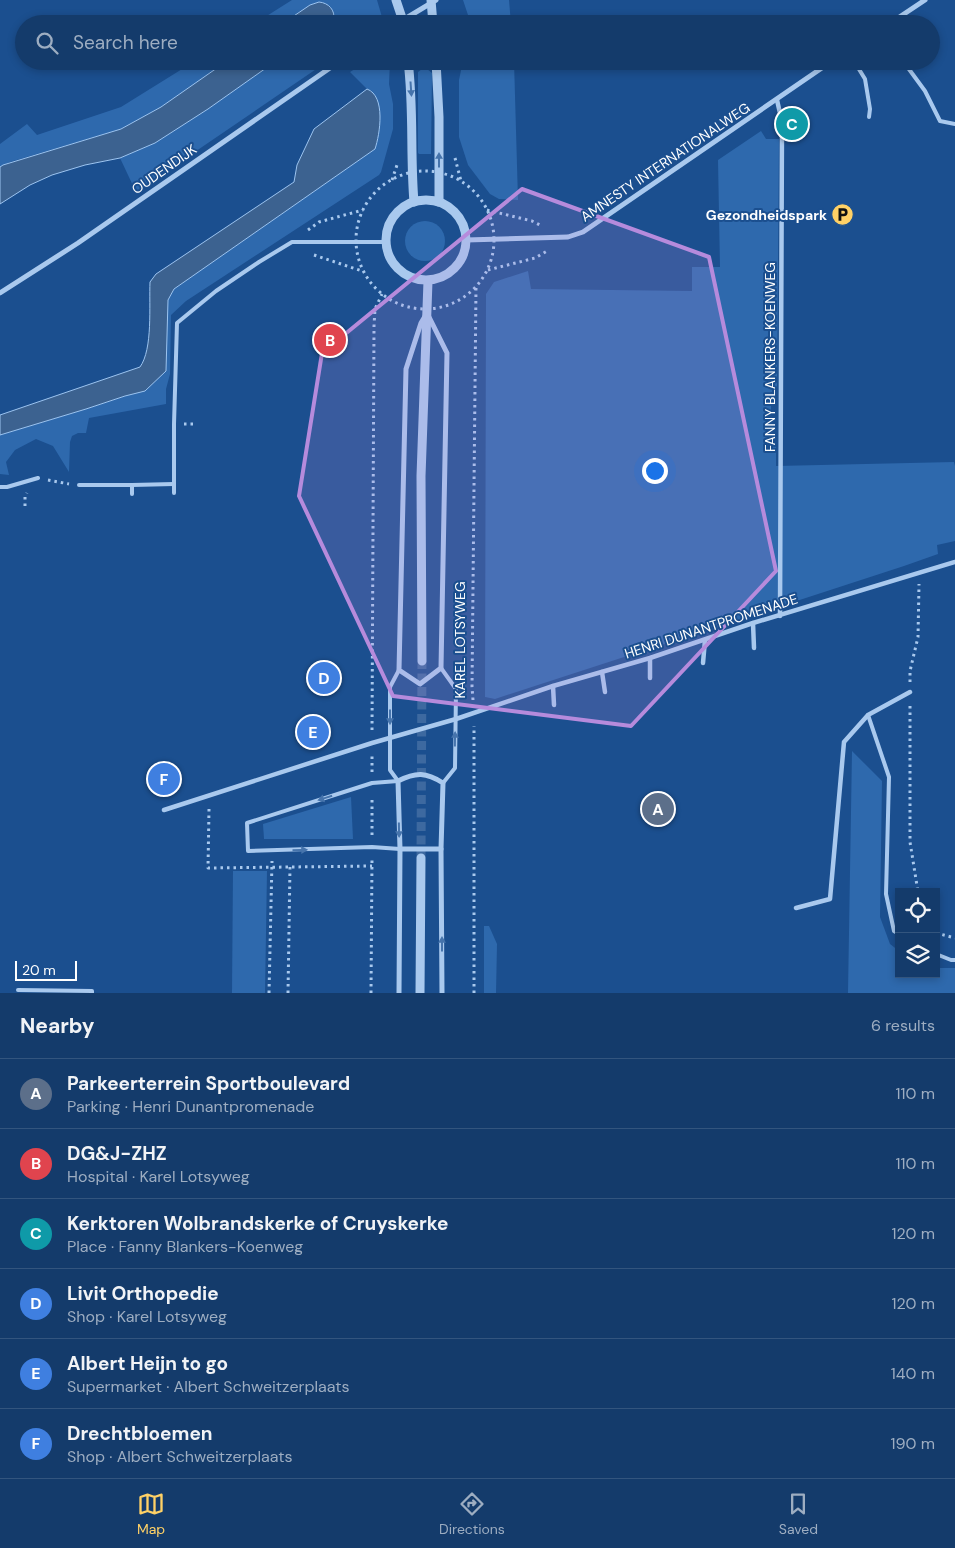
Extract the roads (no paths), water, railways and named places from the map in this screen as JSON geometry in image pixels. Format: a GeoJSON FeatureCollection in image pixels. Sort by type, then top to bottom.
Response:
{"type":"FeatureCollection","features":[{"type":"Feature","properties":{"kind":"street"},"geometry":{"type":"LineString","coordinates":[[396,0],[401,15]]}},
{"type":"Feature","properties":{"kind":"street"},"geometry":{"type":"LineString","coordinates":[[902,15],[925,0]]}},
{"type":"Feature","properties":{"kind":"street"},"geometry":{"type":"LineString","coordinates":[[414,15],[433,1]]}},
{"type":"Feature","properties":{"kind":"street"},"geometry":{"type":"LineString","coordinates":[[433,1],[434,15]]}},
{"type":"Feature","properties":{"kind":"street","name":"OUDENDIJK"},"geometry":{"type":"LineString","coordinates":[[0,293],[78,243],[327,70]]}},
{"type":"Feature","properties":{"kind":"street"},"geometry":{"type":"LineString","coordinates":[[409,70],[412,88],[414,202]]}},
{"type":"Feature","properties":{"kind":"street"},"geometry":{"type":"LineString","coordinates":[[436,70],[440,202]]}},
{"type":"Feature","properties":{"kind":"street","name":"AMNESTY INTERNATIONALWEG"},"geometry":{"type":"LineString","coordinates":[[466,240],[568,237],[583,232],[819,70]]}},
{"type":"Feature","properties":{"kind":"street","name":"FANNY BLANKERS-KOENWEG"},"geometry":{"type":"LineString","coordinates":[[776,100],[782,122],[780,616]]}},
{"type":"Feature","properties":{"kind":"street"},"geometry":{"type":"LineString","coordinates":[[422,200],[440,202],[456,213],[465,230],[466,240],[463,257],[452,271],[445,276],[428,281],[410,278],[402,273],[390,259],[385,242],[386,231],[390,221],[400,210],[414,202],[422,200]]}},
{"type":"Feature","properties":{"kind":"street","name":"KAREL LOTSYWEG"},"geometry":{"type":"LineString","coordinates":[[422,661],[422,476],[428,281]]}},
{"type":"Feature","properties":{"kind":"street","name":"KAREL LOTSYWEG"},"geometry":{"type":"LineString","coordinates":[[427,311],[430,322],[447,353],[442,668]]}},
{"type":"Feature","properties":{"kind":"street","name":"KAREL LOTSYWEG"},"geometry":{"type":"LineString","coordinates":[[399,670],[406,369],[421,323],[427,311]]}},
{"type":"Feature","properties":{"kind":"street","name":"HENRI DUNANTPROMENADE"},"geometry":{"type":"LineString","coordinates":[[164,810],[456,719],[553,686],[650,658],[753,623],[955,562]]}},
{"type":"Feature","properties":{"kind":"street"},"geometry":{"type":"LineString","coordinates":[[753,623],[754,648]]}},
{"type":"Feature","properties":{"kind":"street"},"geometry":{"type":"LineString","coordinates":[[703,663],[705,640]]}},
{"type":"Feature","properties":{"kind":"street"},"geometry":{"type":"LineString","coordinates":[[650,658],[650,678]]}},
{"type":"Feature","properties":{"kind":"street"},"geometry":{"type":"LineString","coordinates":[[399,670],[420,684],[442,668]]}},
{"type":"Feature","properties":{"kind":"street"},"geometry":{"type":"LineString","coordinates":[[602,672],[605,692]]}},
{"type":"Feature","properties":{"kind":"street"},"geometry":{"type":"LineString","coordinates":[[553,686],[554,705]]}},
{"type":"Feature","properties":{"kind":"street"},"geometry":{"type":"LineString","coordinates":[[796,908],[830,899],[844,742],[868,715],[910,692]]}},
{"type":"Feature","properties":{"kind":"street"},"geometry":{"type":"LineString","coordinates":[[398,781],[420,774],[432,776],[443,784]]}},
{"type":"Feature","properties":{"kind":"street","name":"KAREL LOTSYWEG"},"geometry":{"type":"LineString","coordinates":[[398,781],[400,849],[399,993]]}},
{"type":"Feature","properties":{"kind":"street","name":"KAREL LOTSYWEG"},"geometry":{"type":"LineString","coordinates":[[442,993],[443,784]]}},
{"type":"Feature","properties":{"kind":"street"},"geometry":{"type":"LineString","coordinates":[[400,849],[442,849]]}},
{"type":"Feature","properties":{"kind":"street"},"geometry":{"type":"LineString","coordinates":[[420,993],[421,858]]}},
{"type":"Feature","properties":{"kind":"lane"},"geometry":{"type":"LineString","coordinates":[[860,70],[865,79],[870,109],[869,117]]}},
{"type":"Feature","properties":{"kind":"lane"},"geometry":{"type":"LineString","coordinates":[[910,70],[925,91],[940,121],[955,124]]}},
{"type":"Feature","properties":{"kind":"lane"},"geometry":{"type":"LineString","coordinates":[[174,493],[177,323],[216,291],[292,242],[385,242]]}},
{"type":"Feature","properties":{"kind":"lane"},"geometry":{"type":"LineString","coordinates":[[0,487],[7,487],[38,478]]}},
{"type":"Feature","properties":{"kind":"lane"},"geometry":{"type":"LineString","coordinates":[[79,485],[132,486],[174,484]]}},
{"type":"Feature","properties":{"kind":"lane"},"geometry":{"type":"LineString","coordinates":[[132,486],[132,494]]}},
{"type":"Feature","properties":{"kind":"lane","name":"KAREL LOTSYWEG"},"geometry":{"type":"LineString","coordinates":[[442,668],[456,689],[455,768],[443,784]]}},
{"type":"Feature","properties":{"kind":"lane","name":"KAREL LOTSYWEG"},"geometry":{"type":"LineString","coordinates":[[398,781],[390,770],[390,687],[399,670]]}},
{"type":"Feature","properties":{"kind":"lane"},"geometry":{"type":"LineString","coordinates":[[868,715],[889,777],[886,894],[894,931],[897,933]]}},
{"type":"Feature","properties":{"kind":"lane"},"geometry":{"type":"LineString","coordinates":[[398,781],[372,784],[247,823],[248,851],[372,846],[400,849]]}},
{"type":"Feature","properties":{"kind":"lane"},"geometry":{"type":"LineString","coordinates":[[940,956],[955,960]]}},
{"type":"Feature","properties":{"kind":"lane"},"geometry":{"type":"LineString","coordinates":[[18,990],[92,991],[92,993]]}},
{"type":"Feature","properties":{"kind":"tunnel"},"geometry":{"type":"LineString","coordinates":[[421,858],[422,661]]}},
{"type":"Feature","properties":{"kind":"place","name":"Kerktoren Wolbrandskerke of Cruyskerke"},"geometry":{"type":"Point","coordinates":[792,124]}},
{"type":"Feature","properties":{"kind":"place","name":"Gezondheidspark"},"geometry":{"type":"Point","coordinates":[843,215]}},
{"type":"Feature","properties":{"kind":"place","name":"DG&J-ZHZ"},"geometry":{"type":"Point","coordinates":[330,340]}},
{"type":"Feature","properties":{"kind":"place","name":"Livit Orthopedie"},"geometry":{"type":"Point","coordinates":[324,678]}},
{"type":"Feature","properties":{"kind":"place","name":"Albert Heijn to go"},"geometry":{"type":"Point","coordinates":[313,732]}},
{"type":"Feature","properties":{"kind":"place","name":"Drechtbloemen"},"geometry":{"type":"Point","coordinates":[164,779]}},
{"type":"Feature","properties":{"kind":"place","name":"Parkeerterrein Sportboulevard"},"geometry":{"type":"Point","coordinates":[658,809]}}]}
